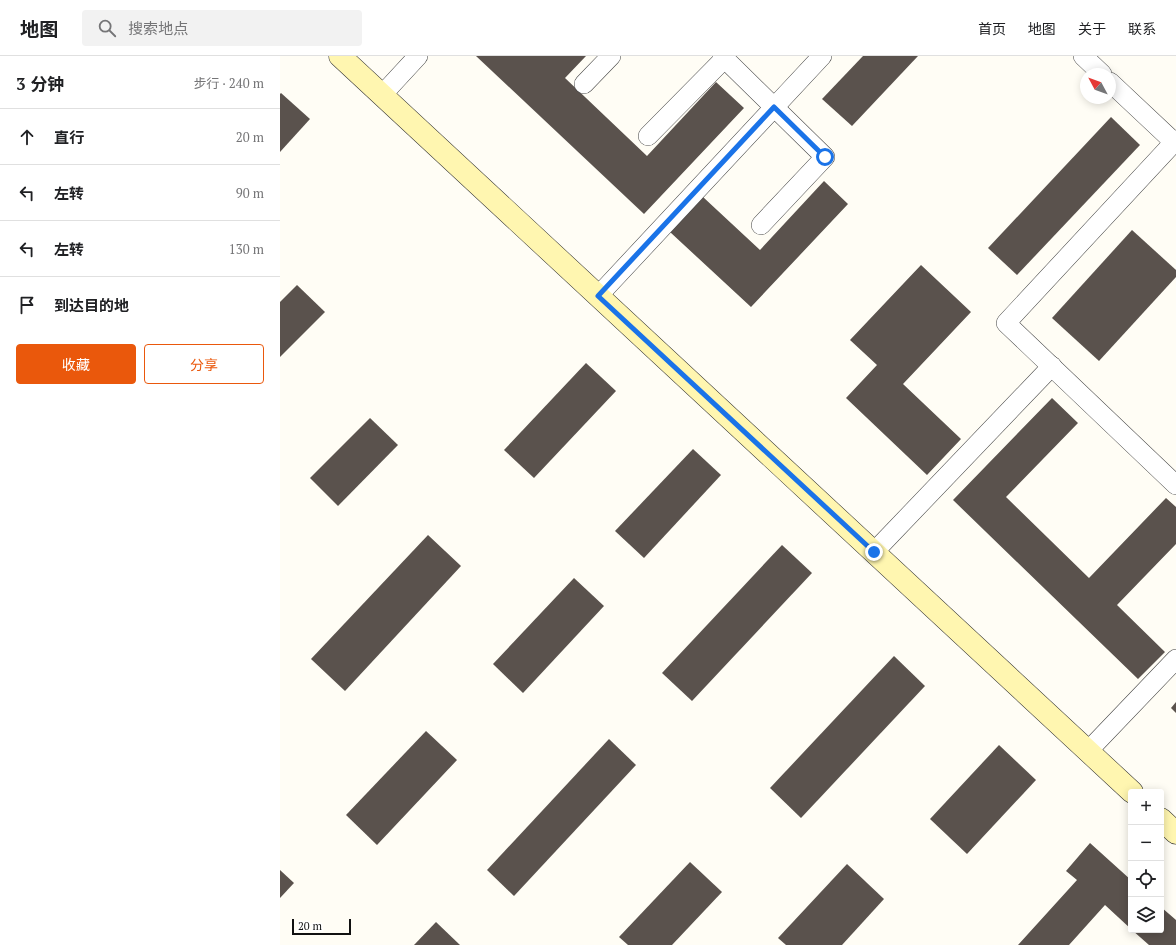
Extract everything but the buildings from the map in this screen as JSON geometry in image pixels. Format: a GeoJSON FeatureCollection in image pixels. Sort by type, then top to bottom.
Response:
{"type":"FeatureCollection","features":[{"type":"Feature","properties":{"kind":"street"},"geometry":{"type":"LineString","coordinates":[[340,56],[1129,789]]}},
{"type":"Feature","properties":{"kind":"street"},"geometry":{"type":"LineString","coordinates":[[382,95],[418,56]]}},
{"type":"Feature","properties":{"kind":"street"},"geometry":{"type":"LineString","coordinates":[[584,84],[611,56]]}},
{"type":"Feature","properties":{"kind":"street"},"geometry":{"type":"LineString","coordinates":[[598,296],[822,56]]}},
{"type":"Feature","properties":{"kind":"street"},"geometry":{"type":"LineString","coordinates":[[1083,56],[1096,68]]}},
{"type":"Feature","properties":{"kind":"street"},"geometry":{"type":"LineString","coordinates":[[648,136],[724,57],[825,157],[761,225]]}},
{"type":"Feature","properties":{"kind":"street"},"geometry":{"type":"LineString","coordinates":[[1116,88],[1175,142],[1006,323],[1176,485]]}},
{"type":"Feature","properties":{"kind":"street"},"geometry":{"type":"LineString","coordinates":[[874,552],[1052,366]]}},
{"type":"Feature","properties":{"kind":"street"},"geometry":{"type":"LineString","coordinates":[[1088,751],[1176,659]]}},
{"type":"Feature","properties":{"kind":"street"},"geometry":{"type":"LineString","coordinates":[[1164,822],[1176,833]]}},
{"type":"Feature","properties":{"kind":"route"},"geometry":{"type":"LineString","coordinates":[[825,157],[774,107],[598,296],[874,552]]}}]}
